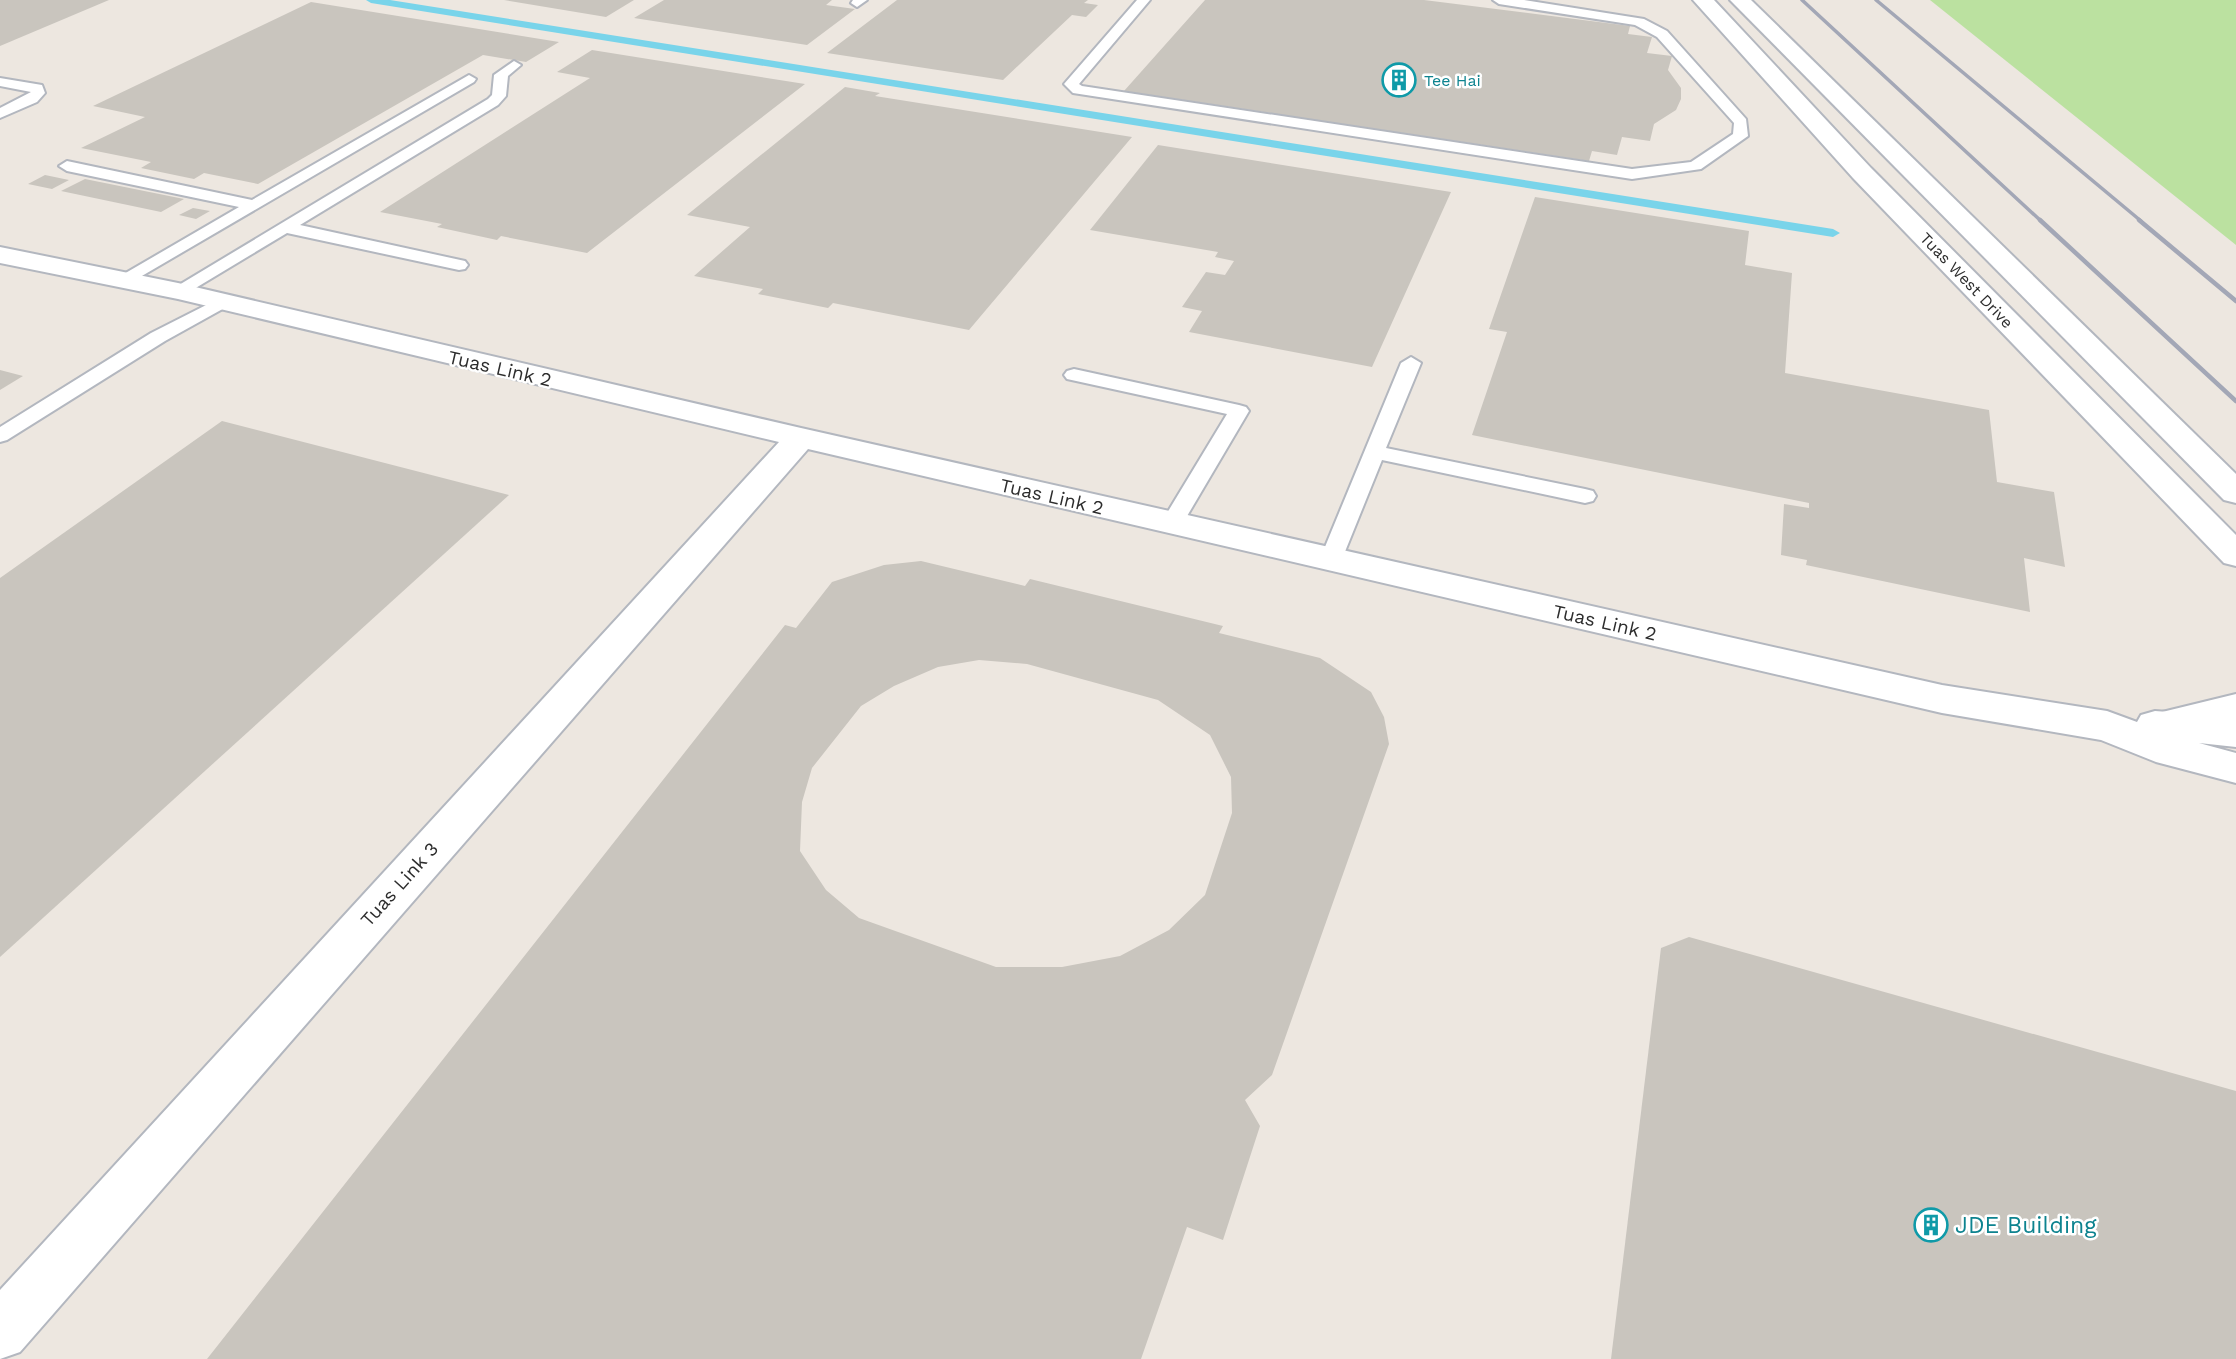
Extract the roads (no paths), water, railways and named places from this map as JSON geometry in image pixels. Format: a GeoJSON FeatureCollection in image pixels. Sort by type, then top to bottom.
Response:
{"type":"FeatureCollection","features":[{"type":"Feature","properties":{"kind":"street","name":"Tuas West Drive"},"geometry":{"type":"LineString","coordinates":[[1703,0],[1871,182],[2236,555]]}},
{"type":"Feature","properties":{"kind":"street","name":"Tuas West Drive"},"geometry":{"type":"LineString","coordinates":[[1740,0],[2236,493]]}},
{"type":"Feature","properties":{"kind":"street","name":"Tuas Link 2"},"geometry":{"type":"LineString","coordinates":[[0,255],[178,291],[801,438],[1942,698],[2107,726],[2168,724],[2236,732]]}},
{"type":"Feature","properties":{"kind":"street","name":"Tuas Link 3"},"geometry":{"type":"LineString","coordinates":[[0,1332],[801,438]]}},
{"type":"Feature","properties":{"kind":"street"},"geometry":{"type":"LineString","coordinates":[[2168,724],[2236,708]]}},
{"type":"Feature","properties":{"kind":"street","name":"Tuas Link 2"},"geometry":{"type":"LineString","coordinates":[[2107,726],[2170,751],[2236,768]]}},
{"type":"Feature","properties":{"kind":"lane"},"geometry":{"type":"LineString","coordinates":[[1144,0],[1071,84],[1078,90],[1632,174],[1695,166],[1740,136],[1741,122],[1662,34],[1639,22],[1499,0]]}},
{"type":"Feature","properties":{"kind":"lane"},"geometry":{"type":"LineString","coordinates":[[178,291],[493,102],[499,96],[501,75],[514,65]]}},
{"type":"Feature","properties":{"kind":"lane"},"geometry":{"type":"LineString","coordinates":[[123,282],[469,79]]}},
{"type":"Feature","properties":{"kind":"lane"},"geometry":{"type":"LineString","coordinates":[[0,82],[37,88],[38,93],[32,99],[0,114]]}},
{"type":"Feature","properties":{"kind":"lane"},"geometry":{"type":"LineString","coordinates":[[67,166],[254,205]]}},
{"type":"Feature","properties":{"kind":"lane"},"geometry":{"type":"LineString","coordinates":[[285,227],[460,265]]}},
{"type":"Feature","properties":{"kind":"lane"},"geometry":{"type":"LineString","coordinates":[[0,436],[158,337],[222,302]]}},
{"type":"Feature","properties":{"kind":"lane"},"geometry":{"type":"LineString","coordinates":[[1331,559],[1410,363]]}},
{"type":"Feature","properties":{"kind":"lane"},"geometry":{"type":"LineString","coordinates":[[1074,375],[1239,411],[1172,523]]}},
{"type":"Feature","properties":{"kind":"lane"},"geometry":{"type":"LineString","coordinates":[[1375,452],[1585,496]]}},
{"type":"Feature","properties":{"kind":"waterway"},"geometry":{"type":"LineString","coordinates":[[371,0],[1833,233]]}},
{"type":"Feature","properties":{"kind":"railway"},"geometry":{"type":"LineString","coordinates":[[1802,0],[2041,221]]}},
{"type":"Feature","properties":{"kind":"railway"},"geometry":{"type":"LineString","coordinates":[[1876,0],[2141,221]]}},
{"type":"Feature","properties":{"kind":"railway"},"geometry":{"type":"LineString","coordinates":[[2040,220],[2236,401]]}},
{"type":"Feature","properties":{"kind":"railway"},"geometry":{"type":"LineString","coordinates":[[2139,220],[2236,301]]}},
{"type":"Feature","properties":{"kind":"place","name":"Tee Hai"},"geometry":{"type":"Point","coordinates":[1399,80]}},
{"type":"Feature","properties":{"kind":"place","name":"JDE Building"},"geometry":{"type":"Point","coordinates":[1931,1225]}}]}
